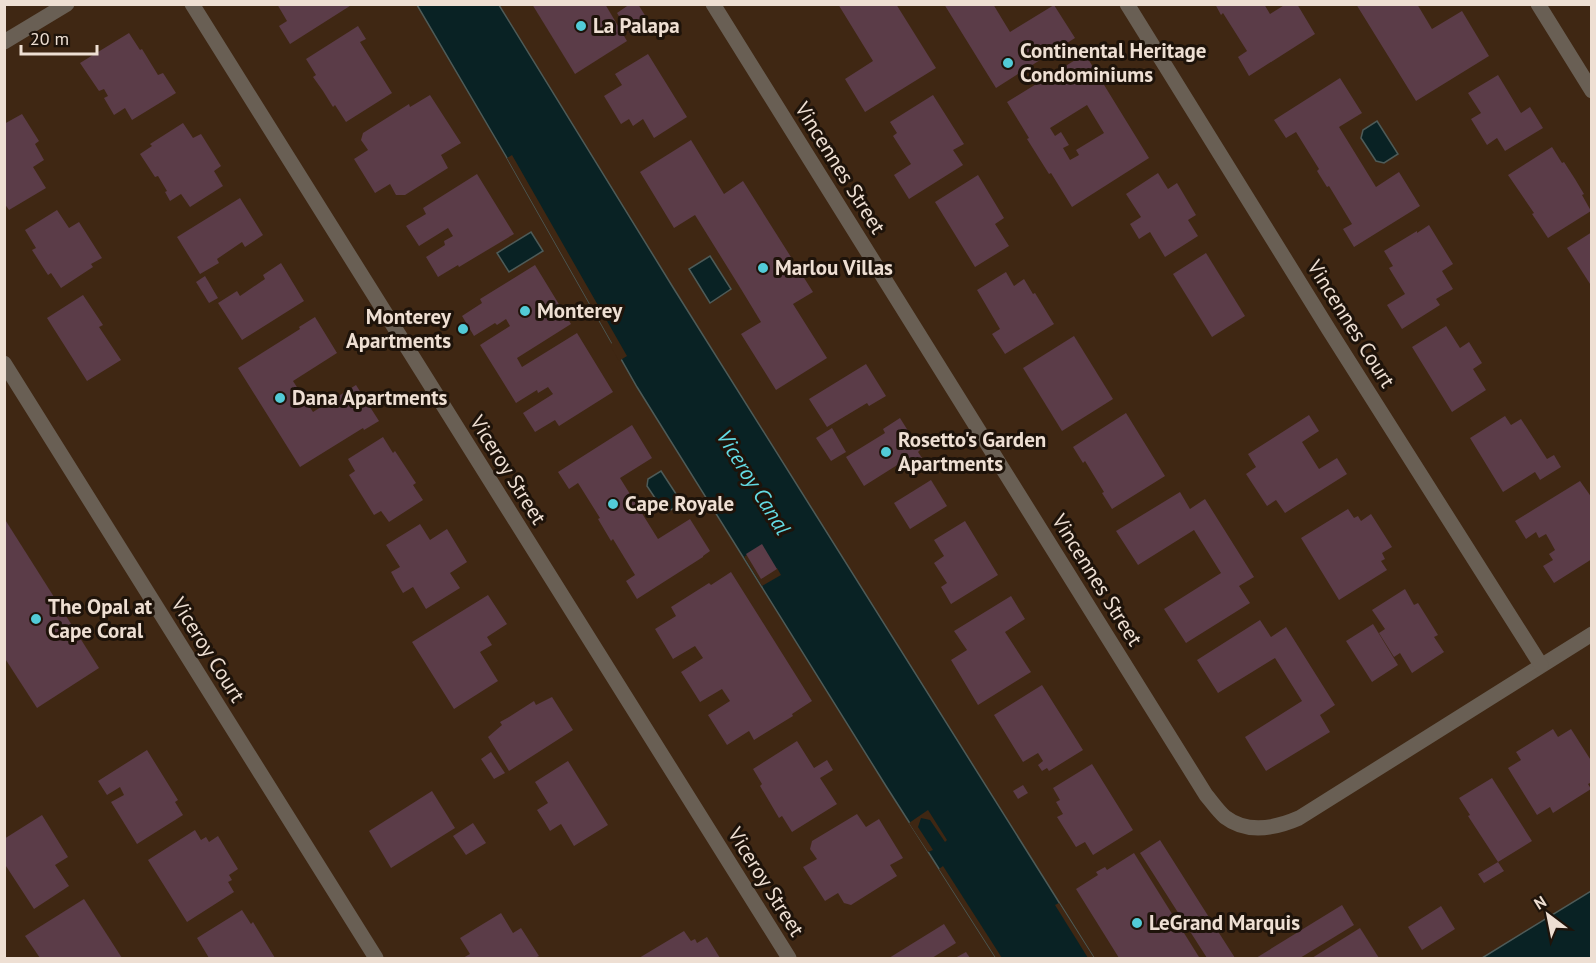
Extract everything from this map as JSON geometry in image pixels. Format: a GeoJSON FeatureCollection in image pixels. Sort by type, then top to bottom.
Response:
{"type":"FeatureCollection","features":[{"type":"Feature","properties":{"kind":"street"},"geometry":{"type":"LineString","coordinates":[[4,42],[67,4]]}},
{"type":"Feature","properties":{"kind":"street","name":"Viceroy Street"},"geometry":{"type":"LineString","coordinates":[[192,4],[789,958]]}},
{"type":"Feature","properties":{"kind":"street","name":"Vincennes Street"},"geometry":{"type":"LineString","coordinates":[[713,4],[1203,789],[1223,815],[1240,825],[1252,827],[1276,826],[1299,818],[1592,634]]}},
{"type":"Feature","properties":{"kind":"street","name":"Vincennes Court"},"geometry":{"type":"LineString","coordinates":[[1127,4],[1329,330],[1541,665]]}},
{"type":"Feature","properties":{"kind":"street"},"geometry":{"type":"LineString","coordinates":[[1538,4],[1592,91]]}},
{"type":"Feature","properties":{"kind":"street","name":"Viceroy Court"},"geometry":{"type":"LineString","coordinates":[[4,363],[376,958]]}},
{"type":"Feature","properties":{"kind":"water","name":"Viceroy Canal"},"geometry":{"type":"Polygon","coordinates":[[[417,5],[499,5],[674,289],[1094,958],[996,958],[637,387],[417,5]]]}},
{"type":"Feature","properties":{"kind":"water"},"geometry":{"type":"Polygon","coordinates":[[[1377,121],[1398,154],[1384,163],[1376,161],[1361,138],[1363,130],[1377,121]]]}},
{"type":"Feature","properties":{"kind":"water"},"geometry":{"type":"Polygon","coordinates":[[[531,232],[543,251],[509,272],[497,253],[531,232]]]}},
{"type":"Feature","properties":{"kind":"water"},"geometry":{"type":"Polygon","coordinates":[[[710,256],[731,289],[710,303],[689,269],[710,256]]]}},
{"type":"Feature","properties":{"kind":"water"},"geometry":{"type":"Polygon","coordinates":[[[661,471],[682,503],[669,511],[663,510],[647,486],[648,479],[661,471]]]}},
{"type":"Feature","properties":{"kind":"water"},"geometry":{"type":"Polygon","coordinates":[[[1591,891],[1591,958],[1482,958],[1591,891]]]}},
{"type":"Feature","properties":{"kind":"pier"},"geometry":{"type":"Polygon","coordinates":[[[512,155],[627,356],[619,361],[610,345],[612,343],[507,158],[512,155]]]}},
{"type":"Feature","properties":{"kind":"pier"},"geometry":{"type":"Polygon","coordinates":[[[748,554],[762,577],[777,568],[781,575],[762,586],[744,557],[748,554]]]}},
{"type":"Feature","properties":{"kind":"pier"},"geometry":{"type":"Polygon","coordinates":[[[928,810],[947,840],[945,842],[930,820],[921,818],[918,827],[933,850],[928,852],[909,823],[928,810]]]}},
{"type":"Feature","properties":{"kind":"pier"},"geometry":{"type":"Polygon","coordinates":[[[943,866],[1002,958],[996,958],[939,869],[943,866]]]}},
{"type":"Feature","properties":{"kind":"pier"},"geometry":{"type":"Polygon","coordinates":[[[1059,903],[1094,958],[1088,958],[1055,905],[1059,903]]]}},
{"type":"Feature","properties":{"kind":"building"},"geometry":{"type":"Polygon","coordinates":[[[277,4],[353,4],[290,44],[279,26],[287,21],[277,4]]]}},
{"type":"Feature","properties":{"kind":"building","name":"La Palapa"},"geometry":{"type":"Polygon","coordinates":[[[532,4],[605,4],[627,41],[575,74],[532,4]]]}},
{"type":"Feature","properties":{"kind":"building"},"geometry":{"type":"Polygon","coordinates":[[[630,4],[638,4],[649,22],[630,34],[617,13],[630,4]]]}},
{"type":"Feature","properties":{"kind":"building"},"geometry":{"type":"Polygon","coordinates":[[[838,4],[896,4],[936,68],[865,112],[845,79],[873,61],[838,4]]]}},
{"type":"Feature","properties":{"kind":"building","name":"Continental Heritage Condominiums"},"geometry":{"type":"Polygon","coordinates":[[[944,4],[993,4],[1010,32],[1054,5],[1075,38],[996,88],[944,4]]]}},
{"type":"Feature","properties":{"kind":"building"},"geometry":{"type":"Polygon","coordinates":[[[1215,4],[1264,4],[1270,14],[1286,4],[1297,4],[1315,34],[1249,76],[1238,57],[1247,51],[1215,4]]]}},
{"type":"Feature","properties":{"kind":"building"},"geometry":{"type":"Polygon","coordinates":[[[1356,4],[1417,4],[1432,29],[1462,11],[1489,56],[1416,101],[1356,4]]]}},
{"type":"Feature","properties":{"kind":"building"},"geometry":{"type":"Polygon","coordinates":[[[358,26],[366,39],[360,42],[392,93],[346,122],[313,77],[316,75],[306,59],[358,26]]]}},
{"type":"Feature","properties":{"kind":"building"},"geometry":{"type":"Polygon","coordinates":[[[129,33],[158,75],[163,73],[176,93],[132,120],[125,108],[114,115],[104,98],[108,96],[104,89],[99,91],[80,63],[129,33]]]}},
{"type":"Feature","properties":{"kind":"building"},"geometry":{"type":"Polygon","coordinates":[[[648,54],[687,117],[654,138],[643,119],[633,126],[629,119],[621,124],[604,96],[622,85],[615,74],[648,54]]]}},
{"type":"Feature","properties":{"kind":"building"},"geometry":{"type":"Polygon","coordinates":[[[1085,54],[1149,158],[1072,207],[1027,139],[1029,138],[1007,102],[1085,54]],[[1087,105],[1050,128],[1055,136],[1061,132],[1069,145],[1063,148],[1070,160],[1079,155],[1076,150],[1104,133],[1087,105]]]}},
{"type":"Feature","properties":{"kind":"building"},"geometry":{"type":"Polygon","coordinates":[[[1498,75],[1521,113],[1530,107],[1543,128],[1505,151],[1497,138],[1487,145],[1471,119],[1481,113],[1468,93],[1498,75]]]}},
{"type":"Feature","properties":{"kind":"building"},"geometry":{"type":"Polygon","coordinates":[[[1340,78],[1362,113],[1339,127],[1376,187],[1399,172],[1420,206],[1354,247],[1343,229],[1352,224],[1317,171],[1319,169],[1296,132],[1286,138],[1274,120],[1340,78]]]}},
{"type":"Feature","properties":{"kind":"building"},"geometry":{"type":"Polygon","coordinates":[[[430,95],[461,143],[441,155],[448,168],[405,195],[396,195],[390,184],[375,193],[354,159],[368,150],[361,140],[363,133],[409,104],[410,107],[430,95]]]}},
{"type":"Feature","properties":{"kind":"building"},"geometry":{"type":"Polygon","coordinates":[[[933,95],[964,144],[953,150],[963,165],[909,199],[894,175],[911,164],[893,136],[897,133],[890,122],[933,95]]]}},
{"type":"Feature","properties":{"kind":"building"},"geometry":{"type":"Polygon","coordinates":[[[22,114],[39,141],[35,144],[44,160],[33,167],[46,188],[9,210],[4,203],[4,124],[22,114]]]}},
{"type":"Feature","properties":{"kind":"building"},"geometry":{"type":"Polygon","coordinates":[[[183,123],[193,138],[201,134],[221,166],[214,171],[223,186],[190,207],[181,194],[170,201],[158,176],[155,177],[140,154],[152,146],[150,144],[183,123]]]}},
{"type":"Feature","properties":{"kind":"building","name":"Marlou Villas"},"geometry":{"type":"Polygon","coordinates":[[[691,140],[724,194],[743,181],[813,292],[793,304],[827,358],[776,390],[741,334],[761,322],[695,215],[674,228],[640,172],[691,140]]]}},
{"type":"Feature","properties":{"kind":"building"},"geometry":{"type":"Polygon","coordinates":[[[1552,147],[1575,179],[1591,211],[1548,238],[1508,175],[1552,147]]]}},
{"type":"Feature","properties":{"kind":"building"},"geometry":{"type":"Polygon","coordinates":[[[1158,173],[1168,189],[1177,183],[1196,215],[1188,220],[1198,236],[1165,257],[1150,232],[1139,239],[1130,224],[1141,217],[1126,194],[1158,173]]]}},
{"type":"Feature","properties":{"kind":"building"},"geometry":{"type":"Polygon","coordinates":[[[477,174],[514,234],[438,277],[426,257],[445,245],[444,241],[453,236],[448,228],[419,246],[406,226],[426,214],[423,208],[477,174]]]}},
{"type":"Feature","properties":{"kind":"building"},"geometry":{"type":"Polygon","coordinates":[[[978,175],[1004,218],[995,224],[1009,246],[975,267],[935,202],[978,175]]]}},
{"type":"Feature","properties":{"kind":"building"},"geometry":{"type":"Polygon","coordinates":[[[240,198],[263,235],[245,247],[242,242],[217,259],[219,263],[200,274],[177,237],[240,198]]]}},
{"type":"Feature","properties":{"kind":"building"},"geometry":{"type":"Polygon","coordinates":[[[57,210],[69,228],[79,222],[102,258],[91,264],[93,267],[61,288],[51,273],[48,275],[32,250],[36,248],[25,230],[57,210]]]}},
{"type":"Feature","properties":{"kind":"building"},"geometry":{"type":"Polygon","coordinates":[[[1429,225],[1453,264],[1442,271],[1453,289],[1436,299],[1440,305],[1402,329],[1387,305],[1405,294],[1389,268],[1393,266],[1384,251],[1429,225]]]}},
{"type":"Feature","properties":{"kind":"building"},"geometry":{"type":"Polygon","coordinates":[[[1592,232],[1592,287],[1567,248],[1592,232]]]}},
{"type":"Feature","properties":{"kind":"building"},"geometry":{"type":"Polygon","coordinates":[[[1206,253],[1245,316],[1212,337],[1173,274],[1206,253]]]}},
{"type":"Feature","properties":{"kind":"building"},"geometry":{"type":"Polygon","coordinates":[[[281,263],[304,301],[242,340],[218,303],[237,291],[240,296],[265,279],[263,275],[281,263]]]}},
{"type":"Feature","properties":{"kind":"building"},"geometry":{"type":"Polygon","coordinates":[[[535,265],[571,324],[517,358],[522,367],[577,333],[613,392],[559,426],[555,420],[535,432],[523,413],[553,394],[548,387],[538,393],[537,390],[516,403],[480,345],[510,326],[506,319],[474,336],[462,316],[482,303],[480,299],[535,265]]]}},
{"type":"Feature","properties":{"kind":"building"},"geometry":{"type":"Polygon","coordinates":[[[1006,272],[1014,286],[1024,279],[1054,324],[1005,354],[992,334],[1000,329],[977,290],[1006,272]]]}},
{"type":"Feature","properties":{"kind":"building"},"geometry":{"type":"Polygon","coordinates":[[[205,276],[218,298],[209,303],[196,282],[205,276]]]}},
{"type":"Feature","properties":{"kind":"building"},"geometry":{"type":"Polygon","coordinates":[[[83,295],[103,325],[99,327],[121,360],[87,381],[47,318],[83,295]]]}},
{"type":"Feature","properties":{"kind":"building","name":"Dana Apartments"},"geometry":{"type":"Polygon","coordinates":[[[315,317],[337,353],[293,381],[313,412],[356,385],[379,421],[364,430],[363,428],[300,467],[238,368],[315,317]]]}},
{"type":"Feature","properties":{"kind":"building"},"geometry":{"type":"Polygon","coordinates":[[[1446,326],[1460,348],[1469,342],[1482,363],[1473,369],[1486,390],[1452,412],[1412,347],[1446,326]]]}},
{"type":"Feature","properties":{"kind":"building"},"geometry":{"type":"Polygon","coordinates":[[[1074,336],[1113,399],[1062,431],[1023,368],[1074,336]]]}},
{"type":"Feature","properties":{"kind":"building","name":"Rosetto's Garden Apartments"},"geometry":{"type":"Polygon","coordinates":[[[866,364],[886,396],[869,406],[867,403],[827,427],[809,399],[866,364]]]}},
{"type":"Feature","properties":{"kind":"building"},"geometry":{"type":"Polygon","coordinates":[[[1126,413],[1165,476],[1112,509],[1085,461],[1083,463],[1073,447],[1126,413]]]}},
{"type":"Feature","properties":{"kind":"building"},"geometry":{"type":"Polygon","coordinates":[[[1309,415],[1319,431],[1302,442],[1319,469],[1337,458],[1347,474],[1285,513],[1276,500],[1267,506],[1246,474],[1256,467],[1248,454],[1309,415]]]}},
{"type":"Feature","properties":{"kind":"building"},"geometry":{"type":"Polygon","coordinates":[[[1505,416],[1511,425],[1521,419],[1547,459],[1554,455],[1561,467],[1540,480],[1535,472],[1503,492],[1470,438],[1505,416]]]}},
{"type":"Feature","properties":{"kind":"building","name":"Rosetto's Garden Apartments"},"geometry":{"type":"Polygon","coordinates":[[[900,418],[920,450],[918,452],[922,458],[906,468],[902,462],[864,486],[846,457],[885,433],[883,429],[900,418]]]}},
{"type":"Feature","properties":{"kind":"building","name":"Cape Royale"},"geometry":{"type":"Polygon","coordinates":[[[632,425],[652,458],[620,478],[658,539],[690,519],[710,551],[637,599],[626,581],[635,575],[613,539],[611,541],[598,519],[600,518],[578,483],[569,489],[558,472],[632,425]]]}},
{"type":"Feature","properties":{"kind":"building","name":"Rosetto's Garden Apartments"},"geometry":{"type":"Polygon","coordinates":[[[832,428],[846,452],[831,461],[816,438],[832,428]]]}},
{"type":"Feature","properties":{"kind":"building"},"geometry":{"type":"Polygon","coordinates":[[[383,437],[416,483],[413,485],[423,500],[389,522],[381,511],[374,515],[349,475],[355,471],[348,459],[383,437]]]}},
{"type":"Feature","properties":{"kind":"building","name":"Rosetto's Garden Apartments"},"geometry":{"type":"Polygon","coordinates":[[[931,480],[947,506],[910,529],[894,503],[931,480]]]}},
{"type":"Feature","properties":{"kind":"building"},"geometry":{"type":"Polygon","coordinates":[[[1580,481],[1592,498],[1592,559],[1554,583],[1543,566],[1553,560],[1549,554],[1555,550],[1546,534],[1539,538],[1536,532],[1526,539],[1515,521],[1580,481]]]}},
{"type":"Feature","properties":{"kind":"building"},"geometry":{"type":"Polygon","coordinates":[[[1180,492],[1190,509],[1205,499],[1254,577],[1239,586],[1250,603],[1186,643],[1164,609],[1221,573],[1194,530],[1138,565],[1116,531],[1180,492]]]}},
{"type":"Feature","properties":{"kind":"building"},"geometry":{"type":"Polygon","coordinates":[[[1348,509],[1354,518],[1358,516],[1361,521],[1371,514],[1392,547],[1382,553],[1385,559],[1381,561],[1387,570],[1339,600],[1301,538],[1348,509]]]}},
{"type":"Feature","properties":{"kind":"building","name":"The Opal at Cape Coral"},"geometry":{"type":"Polygon","coordinates":[[[4,518],[99,668],[37,708],[4,657],[4,518]]]}},
{"type":"Feature","properties":{"kind":"building"},"geometry":{"type":"Polygon","coordinates":[[[965,521],[998,575],[951,604],[941,587],[947,583],[934,563],[944,556],[934,540],[965,521]]]}},
{"type":"Feature","properties":{"kind":"building"},"geometry":{"type":"Polygon","coordinates":[[[420,524],[430,540],[447,529],[467,562],[450,573],[460,588],[426,609],[413,587],[403,593],[391,572],[400,567],[386,545],[420,524]]]}},
{"type":"Feature","properties":{"kind":"building"},"geometry":{"type":"Polygon","coordinates":[[[762,544],[777,569],[761,579],[746,554],[762,544]]]}},
{"type":"Feature","properties":{"kind":"building"},"geometry":{"type":"Polygon","coordinates":[[[731,572],[812,701],[792,714],[793,716],[754,740],[749,731],[727,745],[708,715],[730,701],[722,689],[700,702],[681,672],[703,658],[695,646],[673,659],[655,629],[676,616],[671,607],[731,572]]]}},
{"type":"Feature","properties":{"kind":"building"},"geometry":{"type":"Polygon","coordinates":[[[1405,589],[1414,605],[1418,603],[1438,635],[1434,637],[1444,652],[1412,673],[1400,653],[1394,657],[1379,633],[1385,629],[1372,610],[1405,589]]]}},
{"type":"Feature","properties":{"kind":"building"},"geometry":{"type":"Polygon","coordinates":[[[488,595],[507,624],[487,637],[492,645],[480,652],[498,681],[454,709],[412,642],[488,595]]]}},
{"type":"Feature","properties":{"kind":"building"},"geometry":{"type":"Polygon","coordinates":[[[1011,596],[1025,619],[1005,632],[1031,672],[978,705],[951,660],[967,650],[954,631],[1011,596]]]}},
{"type":"Feature","properties":{"kind":"building"},"geometry":{"type":"Polygon","coordinates":[[[1260,620],[1271,637],[1286,627],[1335,705],[1320,715],[1330,732],[1266,771],[1245,737],[1302,701],[1275,658],[1218,693],[1197,660],[1260,620]]]}},
{"type":"Feature","properties":{"kind":"building"},"geometry":{"type":"Polygon","coordinates":[[[1373,624],[1398,665],[1372,682],[1346,641],[1373,624]]]}},
{"type":"Feature","properties":{"kind":"building"},"geometry":{"type":"Polygon","coordinates":[[[1042,685],[1083,750],[1049,771],[1047,768],[1042,771],[1038,765],[1043,761],[1038,753],[1023,762],[994,715],[1042,685]]]}},
{"type":"Feature","properties":{"kind":"building"},"geometry":{"type":"Polygon","coordinates":[[[552,697],[573,730],[509,771],[488,737],[502,725],[500,722],[534,701],[536,705],[552,697]]]}},
{"type":"Feature","properties":{"kind":"building"},"geometry":{"type":"Polygon","coordinates":[[[1553,729],[1558,737],[1571,729],[1592,762],[1592,782],[1588,784],[1591,789],[1553,813],[1550,807],[1537,815],[1508,768],[1521,760],[1516,752],[1553,729]]]}},
{"type":"Feature","properties":{"kind":"building"},"geometry":{"type":"Polygon","coordinates":[[[797,741],[814,768],[827,760],[833,770],[820,778],[837,804],[792,832],[782,816],[779,818],[753,769],[797,741]]]}},
{"type":"Feature","properties":{"kind":"building"},"geometry":{"type":"Polygon","coordinates":[[[147,750],[178,800],[175,802],[183,815],[137,844],[111,802],[124,795],[120,787],[107,795],[98,781],[147,750]]]}},
{"type":"Feature","properties":{"kind":"building"},"geometry":{"type":"Polygon","coordinates":[[[491,752],[505,773],[494,779],[481,759],[491,752]]]}},
{"type":"Feature","properties":{"kind":"building"},"geometry":{"type":"Polygon","coordinates":[[[568,761],[608,825],[574,846],[561,824],[550,831],[537,810],[548,803],[535,782],[568,761]]]}},
{"type":"Feature","properties":{"kind":"building"},"geometry":{"type":"Polygon","coordinates":[[[1092,764],[1133,830],[1093,855],[1085,842],[1076,847],[1057,817],[1063,814],[1056,802],[1060,800],[1053,788],[1092,764]]]}},
{"type":"Feature","properties":{"kind":"building"},"geometry":{"type":"Polygon","coordinates":[[[1492,778],[1532,841],[1498,862],[1459,798],[1492,778]]]}},
{"type":"Feature","properties":{"kind":"building"},"geometry":{"type":"Polygon","coordinates":[[[1023,785],[1028,793],[1018,799],[1013,791],[1023,785]]]}},
{"type":"Feature","properties":{"kind":"building"},"geometry":{"type":"Polygon","coordinates":[[[432,791],[455,828],[391,868],[369,831],[432,791]]]}},
{"type":"Feature","properties":{"kind":"building"},"geometry":{"type":"Polygon","coordinates":[[[857,814],[866,827],[879,819],[903,858],[890,865],[897,876],[851,905],[844,903],[838,893],[825,901],[803,867],[817,859],[810,849],[812,841],[857,814]]]}},
{"type":"Feature","properties":{"kind":"building"},"geometry":{"type":"Polygon","coordinates":[[[42,815],[68,857],[55,865],[69,886],[34,909],[4,863],[4,839],[42,815]]]}},
{"type":"Feature","properties":{"kind":"building"},"geometry":{"type":"Polygon","coordinates":[[[473,823],[486,843],[466,855],[453,836],[473,823]]]}},
{"type":"Feature","properties":{"kind":"building"},"geometry":{"type":"Polygon","coordinates":[[[195,830],[201,840],[206,837],[209,842],[218,836],[238,869],[229,875],[232,880],[228,882],[234,892],[187,922],[148,860],[195,830]]]}},
{"type":"Feature","properties":{"kind":"building"},"geometry":{"type":"Polygon","coordinates":[[[1160,840],[1235,958],[1207,958],[1140,853],[1160,840]]]}},
{"type":"Feature","properties":{"kind":"building","name":"LeGrand Marquis"},"geometry":{"type":"Polygon","coordinates":[[[1134,853],[1199,957],[1119,958],[1076,889],[1098,875],[1096,872],[1105,867],[1107,870],[1134,853]]]}},
{"type":"Feature","properties":{"kind":"building"},"geometry":{"type":"Polygon","coordinates":[[[1498,862],[1504,871],[1484,883],[1478,874],[1498,862]]]}},
{"type":"Feature","properties":{"kind":"building"},"geometry":{"type":"Polygon","coordinates":[[[84,899],[122,958],[40,958],[25,936],[84,899]]]}},
{"type":"Feature","properties":{"kind":"building"},"geometry":{"type":"Polygon","coordinates":[[[1342,905],[1354,925],[1300,958],[1256,958],[1342,905]]]}},
{"type":"Feature","properties":{"kind":"building"},"geometry":{"type":"Polygon","coordinates":[[[1441,906],[1455,929],[1422,950],[1408,927],[1441,906]]]}},
{"type":"Feature","properties":{"kind":"building"},"geometry":{"type":"Polygon","coordinates":[[[242,910],[251,924],[253,922],[275,958],[209,958],[197,938],[242,910]]]}},
{"type":"Feature","properties":{"kind":"building"},"geometry":{"type":"Polygon","coordinates":[[[501,913],[513,933],[521,928],[539,956],[535,958],[463,958],[470,954],[460,938],[501,913]]]}},
{"type":"Feature","properties":{"kind":"building"},"geometry":{"type":"Polygon","coordinates":[[[944,924],[956,943],[932,958],[889,958],[944,924]]]}},
{"type":"Feature","properties":{"kind":"building","name":"LeGrand Marquis"},"geometry":{"type":"Polygon","coordinates":[[[1360,928],[1379,958],[1312,958],[1360,928]]]}},
{"type":"Feature","properties":{"kind":"building"},"geometry":{"type":"Polygon","coordinates":[[[684,931],[691,941],[695,939],[697,943],[707,937],[720,958],[639,958],[684,931]]]}},
{"type":"Feature","properties":{"kind":"building"},"geometry":{"type":"Polygon","coordinates":[[[966,952],[970,958],[955,958],[966,952]]]}},
{"type":"Feature","properties":{"kind":"place","name":"La Palapa"},"geometry":{"type":"Point","coordinates":[581,26]}},
{"type":"Feature","properties":{"kind":"place","name":"Continental Heritage Condominiums"},"geometry":{"type":"Point","coordinates":[1008,63]}},
{"type":"Feature","properties":{"kind":"place","name":"Marlou Villas"},"geometry":{"type":"Point","coordinates":[763,268]}},
{"type":"Feature","properties":{"kind":"place","name":"Monterey"},"geometry":{"type":"Point","coordinates":[525,311]}},
{"type":"Feature","properties":{"kind":"place","name":"Monterey Apartments"},"geometry":{"type":"Point","coordinates":[463,329]}},
{"type":"Feature","properties":{"kind":"place","name":"Dana Apartments"},"geometry":{"type":"Point","coordinates":[280,398]}},
{"type":"Feature","properties":{"kind":"place","name":"Rosetto's Garden Apartments"},"geometry":{"type":"Point","coordinates":[886,452]}},
{"type":"Feature","properties":{"kind":"place","name":"Cape Royale"},"geometry":{"type":"Point","coordinates":[613,504]}},
{"type":"Feature","properties":{"kind":"place","name":"The Opal at Cape Coral"},"geometry":{"type":"Point","coordinates":[36,619]}},
{"type":"Feature","properties":{"kind":"place","name":"LeGrand Marquis"},"geometry":{"type":"Point","coordinates":[1137,923]}}]}
